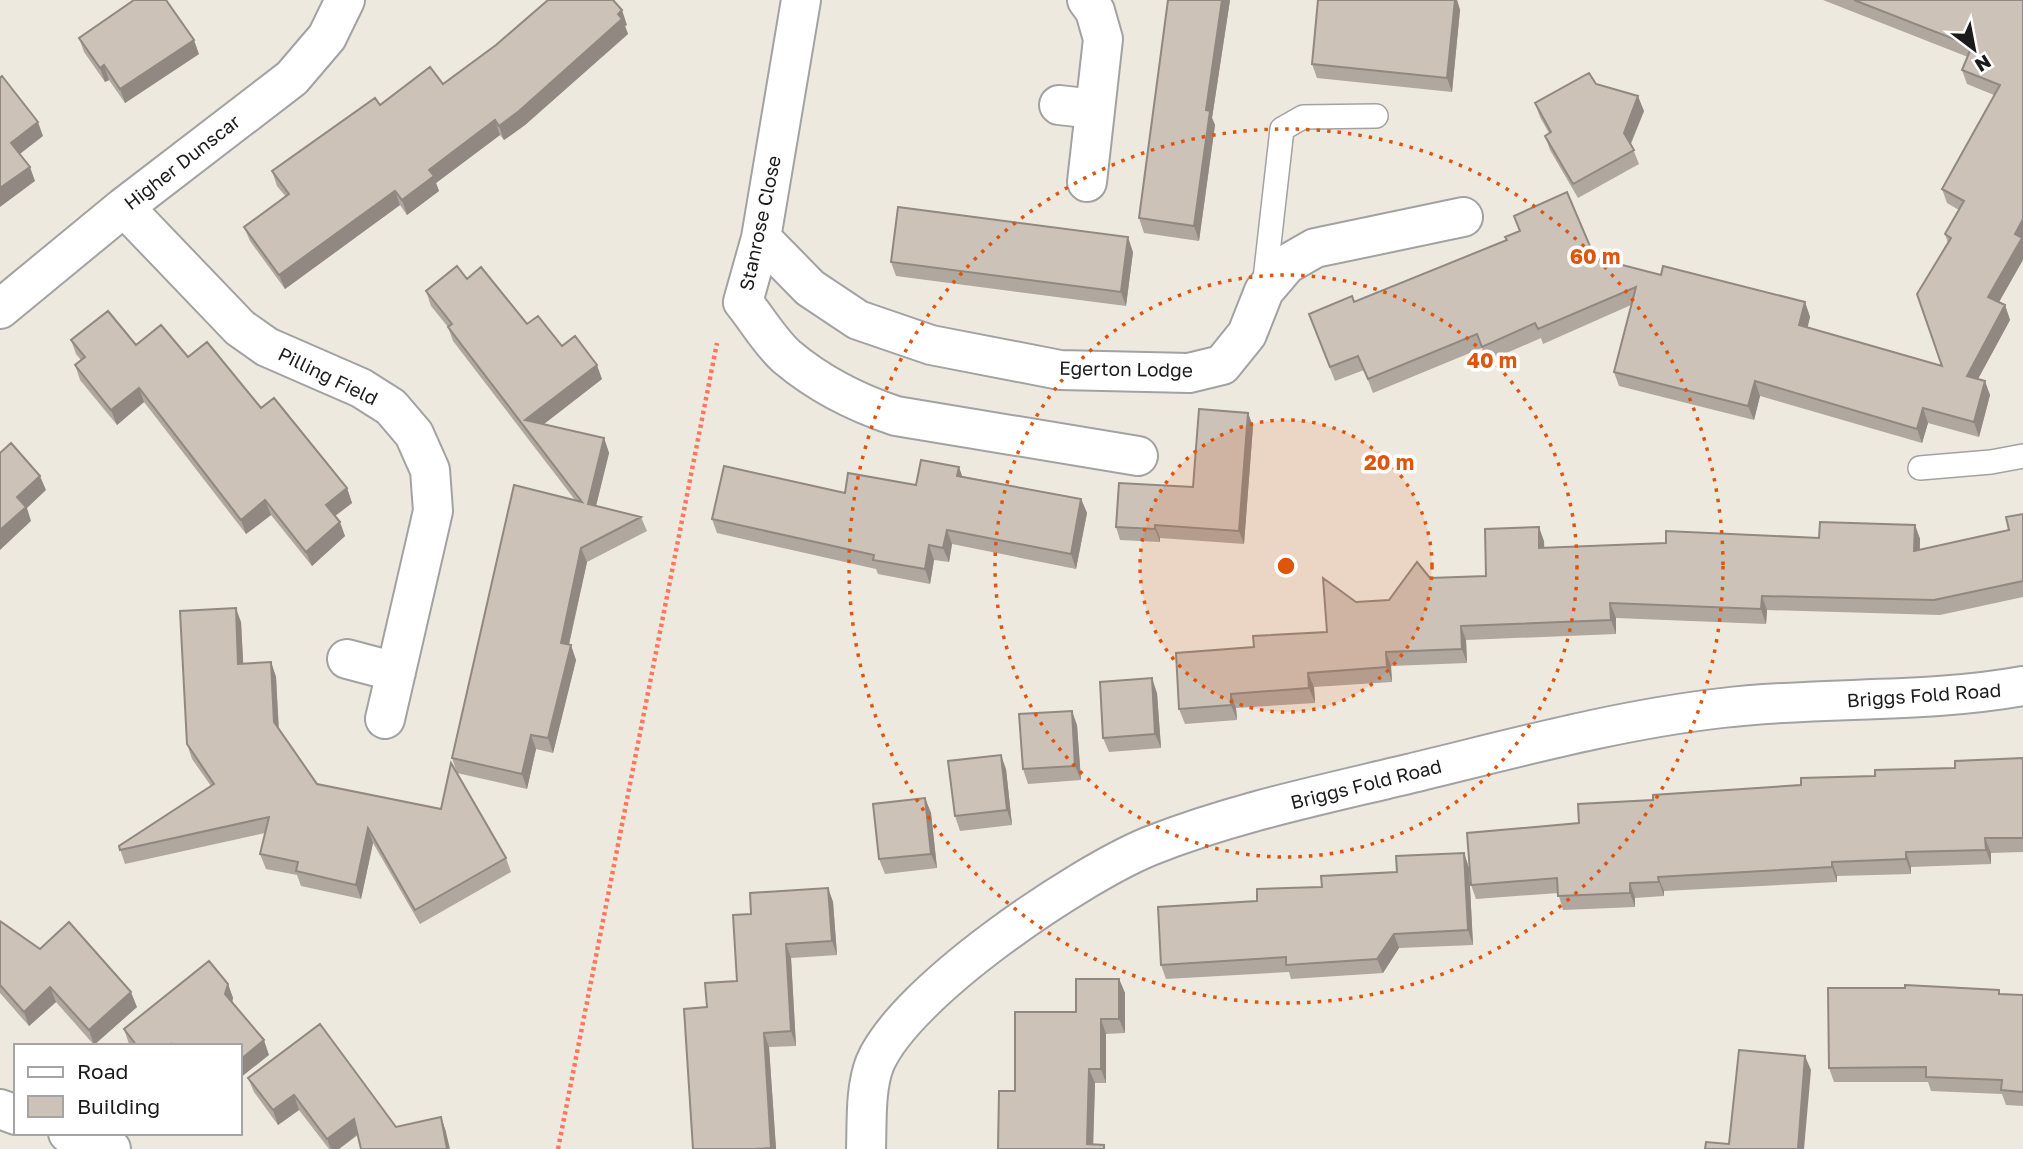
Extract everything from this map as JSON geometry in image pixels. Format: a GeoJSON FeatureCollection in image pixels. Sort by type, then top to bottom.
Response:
{"type":"FeatureCollection","features":[{"type":"Feature","properties":{"kind":"street","name":"Higher Dunscar"},"geometry":{"type":"LineString","coordinates":[[0,309],[124,207],[292,78],[327,37],[345,0]]}},
{"type":"Feature","properties":{"kind":"street","name":"Stanrose Close"},"geometry":{"type":"LineString","coordinates":[[802,0],[761,238],[743,302],[786,355],[830,387],[871,407],[896,416],[1138,456]]}},
{"type":"Feature","properties":{"kind":"street"},"geometry":{"type":"LineString","coordinates":[[1087,0],[1095,10],[1103,39],[1077,107],[1087,182]]}},
{"type":"Feature","properties":{"kind":"street","name":"Pilling Field"},"geometry":{"type":"LineString","coordinates":[[124,207],[240,328],[267,347],[361,388],[391,407],[414,434],[430,470],[433,511],[385,719]]}},
{"type":"Feature","properties":{"kind":"street","name":"Egerton Lodge"},"geometry":{"type":"LineString","coordinates":[[761,238],[810,288],[858,320],[931,345],[1060,370],[1189,373],[1222,365],[1247,334],[1264,291],[1287,264],[1315,248],[1463,217]]}},
{"type":"Feature","properties":{"kind":"street"},"geometry":{"type":"LineString","coordinates":[[347,659],[396,672]]}},
{"type":"Feature","properties":{"kind":"street","name":"Briggs Fold Road"},"geometry":{"type":"LineString","coordinates":[[866,1149],[867,1111],[874,1065],[899,1024],[956,969],[1066,892],[1146,848],[1219,820],[1536,743],[1643,720],[1724,708],[1928,696],[2023,686]]}},
{"type":"Feature","properties":{"kind":"street"},"geometry":{"type":"LineString","coordinates":[[73,1135],[111,1149]]}},
{"type":"Feature","properties":{"kind":"lane"},"geometry":{"type":"LineString","coordinates":[[1264,291],[1282,129],[1303,117],[1376,116]]}},
{"type":"Feature","properties":{"kind":"lane"},"geometry":{"type":"LineString","coordinates":[[1920,468],[1991,462],[2023,456]]}},
{"type":"Feature","properties":{"kind":"path"},"geometry":{"type":"LineString","coordinates":[[558,1149],[713,349],[743,302]]}},
{"type":"Feature","properties":{"kind":"building"},"geometry":{"type":"Polygon","coordinates":[[[134,0],[166,0],[194,40],[120,89],[104,65],[100,68],[79,38],[134,0]]]}},
{"type":"Feature","properties":{"kind":"building"},"geometry":{"type":"Polygon","coordinates":[[[548,0],[613,0],[622,10],[618,14],[622,19],[519,111],[499,126],[495,120],[429,170],[434,176],[402,200],[395,191],[279,275],[244,227],[289,194],[272,171],[375,98],[380,105],[430,67],[443,84],[496,45],[548,0]]]}},
{"type":"Feature","properties":{"kind":"building"},"geometry":{"type":"Polygon","coordinates":[[[1168,0],[1222,0],[1206,110],[1210,111],[1194,226],[1139,218],[1168,0]]]}},
{"type":"Feature","properties":{"kind":"building"},"geometry":{"type":"Polygon","coordinates":[[[1318,0],[1455,0],[1447,78],[1312,64],[1318,0]]]}},
{"type":"Feature","properties":{"kind":"building"},"geometry":{"type":"Polygon","coordinates":[[[1854,0],[2023,0],[2023,219],[2015,234],[2022,238],[1988,297],[2005,305],[1967,376],[1985,381],[1974,422],[1923,408],[1917,429],[1755,381],[1748,406],[1614,372],[1636,287],[1538,329],[1535,323],[1482,347],[1477,334],[1368,379],[1358,356],[1330,367],[1309,314],[1352,296],[1354,302],[1507,240],[1505,237],[1520,231],[1514,216],[1567,192],[1595,258],[1661,275],[1663,266],[1805,302],[1799,325],[1942,366],[1917,294],[1951,238],[1945,234],[1964,201],[1942,189],[2000,85],[1962,70],[1972,46],[1854,0]]]}},
{"type":"Feature","properties":{"kind":"building"},"geometry":{"type":"Polygon","coordinates":[[[1589,73],[1596,84],[1638,96],[1624,133],[1634,150],[1573,184],[1545,136],[1551,132],[1535,103],[1589,73]]]}},
{"type":"Feature","properties":{"kind":"building"},"geometry":{"type":"Polygon","coordinates":[[[2,76],[38,122],[11,143],[30,167],[0,188],[0,78],[2,76]]]}},
{"type":"Feature","properties":{"kind":"building"},"geometry":{"type":"Polygon","coordinates":[[[898,207],[1128,237],[1121,292],[891,262],[898,207]]]}},
{"type":"Feature","properties":{"kind":"building"},"geometry":{"type":"Polygon","coordinates":[[[457,266],[467,279],[481,267],[527,324],[538,316],[562,346],[575,336],[597,365],[525,420],[604,438],[588,504],[641,517],[581,548],[561,643],[571,645],[548,738],[531,735],[522,774],[452,758],[514,485],[582,502],[448,327],[452,324],[426,291],[457,266]]]}},
{"type":"Feature","properties":{"kind":"building"},"geometry":{"type":"Polygon","coordinates":[[[108,311],[136,345],[161,325],[188,357],[207,342],[261,408],[274,398],[347,488],[326,505],[340,522],[306,552],[265,500],[241,520],[139,388],[111,410],[75,365],[85,357],[71,340],[108,311]]]}},
{"type":"Feature","properties":{"kind":"building"},"geometry":{"type":"Polygon","coordinates":[[[1199,409],[1248,413],[1239,531],[1155,525],[1155,529],[1116,527],[1119,483],[1193,487],[1199,409]]]}},
{"type":"Feature","properties":{"kind":"building"},"geometry":{"type":"Polygon","coordinates":[[[11,443],[40,476],[17,497],[26,507],[0,530],[0,453],[11,443]]]}},
{"type":"Feature","properties":{"kind":"building"},"geometry":{"type":"Polygon","coordinates":[[[921,460],[959,467],[957,476],[1081,499],[1071,554],[947,530],[943,548],[929,545],[925,569],[873,560],[874,555],[712,519],[724,466],[845,493],[848,473],[916,485],[921,460]]]}},
{"type":"Feature","properties":{"kind":"building"},"geometry":{"type":"Polygon","coordinates":[[[2023,514],[2023,581],[1934,600],[1762,596],[1761,609],[1610,603],[1611,620],[1461,626],[1462,649],[1386,652],[1387,667],[1308,673],[1309,688],[1231,694],[1231,705],[1179,709],[1176,653],[1254,647],[1253,636],[1327,632],[1323,578],[1356,602],[1389,600],[1417,562],[1430,578],[1486,576],[1485,529],[1539,527],[1539,548],[1666,543],[1666,531],[1819,538],[1820,522],[1915,525],[1914,551],[2009,530],[2006,517],[2023,514]]]}},
{"type":"Feature","properties":{"kind":"building"},"geometry":{"type":"Polygon","coordinates":[[[236,608],[238,664],[271,662],[274,722],[317,784],[441,809],[451,763],[506,858],[415,910],[368,828],[356,885],[296,871],[298,862],[260,854],[269,817],[120,850],[119,846],[214,784],[187,744],[180,611],[236,608]]]}},
{"type":"Feature","properties":{"kind":"building"},"geometry":{"type":"Polygon","coordinates":[[[1152,678],[1155,734],[1103,738],[1100,682],[1152,678]]]}},
{"type":"Feature","properties":{"kind":"building"},"geometry":{"type":"Polygon","coordinates":[[[1072,711],[1075,766],[1023,769],[1019,714],[1072,711]]]}},
{"type":"Feature","properties":{"kind":"building"},"geometry":{"type":"Polygon","coordinates":[[[1001,755],[1007,810],[955,816],[948,761],[1001,755]]]}},
{"type":"Feature","properties":{"kind":"building"},"geometry":{"type":"Polygon","coordinates":[[[2023,758],[2023,838],[1985,838],[1986,850],[1906,852],[1906,859],[1832,862],[1832,867],[1658,877],[1659,882],[1630,883],[1630,893],[1558,896],[1557,878],[1471,885],[1467,833],[1579,823],[1578,804],[1653,800],[1653,795],[1801,785],[1801,778],[1875,776],[1875,770],[1955,768],[1955,761],[2023,758]]]}},
{"type":"Feature","properties":{"kind":"building"},"geometry":{"type":"Polygon","coordinates":[[[925,798],[931,854],[879,859],[873,804],[925,798]]]}},
{"type":"Feature","properties":{"kind":"building"},"geometry":{"type":"Polygon","coordinates":[[[1464,853],[1468,930],[1394,934],[1377,959],[1286,965],[1286,957],[1161,965],[1158,907],[1257,901],[1257,889],[1322,887],[1321,876],[1397,872],[1396,856],[1464,853]]]}},
{"type":"Feature","properties":{"kind":"building"},"geometry":{"type":"Polygon","coordinates":[[[828,888],[832,941],[786,944],[791,1031],[764,1033],[771,1148],[693,1149],[684,1009],[707,1007],[705,983],[737,981],[733,915],[751,914],[750,893],[828,888]]]}},
{"type":"Feature","properties":{"kind":"building"},"geometry":{"type":"Polygon","coordinates":[[[0,921],[40,949],[69,922],[131,992],[89,1030],[50,987],[24,1012],[0,985],[0,921]]]}},
{"type":"Feature","properties":{"kind":"building"},"geometry":{"type":"Polygon","coordinates":[[[209,961],[228,984],[225,994],[264,1040],[242,1058],[242,1044],[135,1044],[124,1029],[209,961]]]}},
{"type":"Feature","properties":{"kind":"building"},"geometry":{"type":"Polygon","coordinates":[[[1076,979],[1119,979],[1119,1019],[1101,1019],[1101,1069],[1089,1069],[1087,1144],[1104,1145],[1104,1149],[998,1149],[999,1091],[1015,1091],[1015,1012],[1076,1012],[1076,979]]]}},
{"type":"Feature","properties":{"kind":"building"},"geometry":{"type":"Polygon","coordinates":[[[1905,985],[1999,990],[1999,994],[2023,995],[2023,1092],[2001,1090],[2002,1080],[1926,1077],[1926,1067],[1829,1068],[1828,988],[1905,988],[1905,985]]]}},
{"type":"Feature","properties":{"kind":"building"},"geometry":{"type":"Polygon","coordinates":[[[320,1024],[396,1127],[441,1117],[447,1149],[361,1149],[354,1119],[327,1139],[294,1095],[273,1110],[248,1078],[320,1024]]]}},
{"type":"Feature","properties":{"kind":"building"},"geometry":{"type":"Polygon","coordinates":[[[1739,1050],[1805,1056],[1798,1149],[1705,1149],[1706,1142],[1729,1144],[1739,1050]]]}}]}
